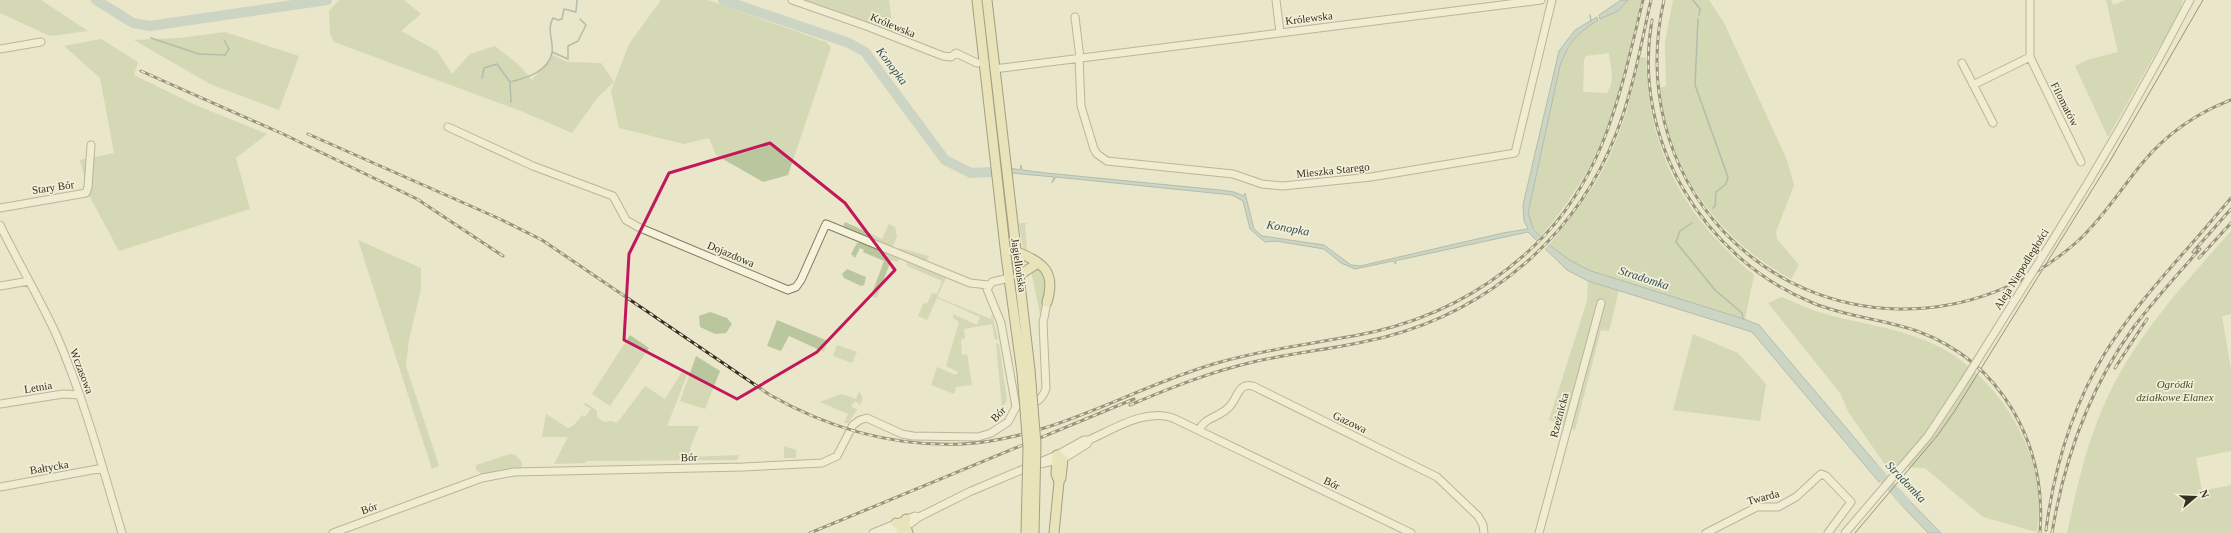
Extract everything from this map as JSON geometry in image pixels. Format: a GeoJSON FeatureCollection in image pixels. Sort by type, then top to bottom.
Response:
{"type":"FeatureCollection","features":[{"type":"Feature","properties":{"kind":"main road","name":"Jagiellońska"},"geometry":{"type":"LineString","coordinates":[[977,0],[1000,160]]}},
{"type":"Feature","properties":{"kind":"main road","name":"Jagiellońska"},"geometry":{"type":"LineString","coordinates":[[987,0],[994,69],[1002,184],[1036,444],[1034,533]]}},
{"type":"Feature","properties":{"kind":"main road","name":"Jagiellońska"},"geometry":{"type":"LineString","coordinates":[[1002,184],[1015,251],[1013,277]]}},
{"type":"Feature","properties":{"kind":"main road"},"geometry":{"type":"LineString","coordinates":[[1015,251],[1036,260],[1048,272],[1051,279],[1051,289],[1048,302]]}},
{"type":"Feature","properties":{"kind":"main road"},"geometry":{"type":"LineString","coordinates":[[1013,277],[1038,263]]}},
{"type":"Feature","properties":{"kind":"main road","name":"Jagiellońska"},"geometry":{"type":"LineString","coordinates":[[1026,372],[1028,447],[1026,533]]}},
{"type":"Feature","properties":{"kind":"main road"},"geometry":{"type":"LineString","coordinates":[[1054,533],[1059,482],[1056,478],[1058,459]]}},
{"type":"Feature","properties":{"kind":"street","name":"Królewska"},"geometry":{"type":"LineString","coordinates":[[792,0],[943,56],[952,57],[956,53],[977,63],[985,62]]}},
{"type":"Feature","properties":{"kind":"street"},"geometry":{"type":"LineString","coordinates":[[1276,0],[1280,32]]}},
{"type":"Feature","properties":{"kind":"street","name":"Królewska"},"geometry":{"type":"LineString","coordinates":[[994,69],[1541,0]]}},
{"type":"Feature","properties":{"kind":"street","name":"Mieszka Starego"},"geometry":{"type":"LineString","coordinates":[[1080,58],[1080,95],[1083,113],[1094,149],[1097,154],[1107,161],[1233,174],[1272,186],[1370,177],[1516,153],[1552,0]]}},
{"type":"Feature","properties":{"kind":"street","name":"Filomatów"},"geometry":{"type":"LineString","coordinates":[[2030,0],[2030,57],[2081,162]]}},
{"type":"Feature","properties":{"kind":"street","name":"Aleja Niepodległości"},"geometry":{"type":"LineString","coordinates":[[1845,533],[1928,436],[1963,383],[2100,166],[2140,95],[2190,0]]}},
{"type":"Feature","properties":{"kind":"street"},"geometry":{"type":"LineString","coordinates":[[1075,17],[1080,58]]}},
{"type":"Feature","properties":{"kind":"street"},"geometry":{"type":"LineString","coordinates":[[0,49],[41,42]]}},
{"type":"Feature","properties":{"kind":"street"},"geometry":{"type":"LineString","coordinates":[[1973,85],[2030,57]]}},
{"type":"Feature","properties":{"kind":"street"},"geometry":{"type":"LineString","coordinates":[[1962,63],[1993,123]]}},
{"type":"Feature","properties":{"kind":"street","name":"Dojazdowa"},"geometry":{"type":"LineString","coordinates":[[448,127],[533,166],[614,196],[626,220],[638,227],[788,290],[796,287],[801,280],[826,224],[970,283],[988,285]]}},
{"type":"Feature","properties":{"kind":"street","name":"Stary Bór"},"geometry":{"type":"LineString","coordinates":[[0,208],[86,193],[88,187],[91,145]]}},
{"type":"Feature","properties":{"kind":"street","name":"Wczasowa"},"geometry":{"type":"LineString","coordinates":[[0,225],[56,334],[80,395],[122,533]]}},
{"type":"Feature","properties":{"kind":"street"},"geometry":{"type":"LineString","coordinates":[[988,285],[992,282],[1013,277]]}},
{"type":"Feature","properties":{"kind":"street"},"geometry":{"type":"LineString","coordinates":[[0,286],[29,281]]}},
{"type":"Feature","properties":{"kind":"street","name":"Bór"},"geometry":{"type":"LineString","coordinates":[[333,533],[482,478],[514,472],[819,463],[837,456],[852,425],[864,418],[870,418],[898,432],[913,436],[978,437],[998,431],[1008,422],[1016,407],[1001,323],[988,292],[988,285]]}},
{"type":"Feature","properties":{"kind":"street","name":"Bór"},"geometry":{"type":"LineString","coordinates":[[1016,407],[1037,402],[1044,394],[1046,388],[1042,323],[1048,302]]}},
{"type":"Feature","properties":{"kind":"street","name":"Rzeźnicka"},"geometry":{"type":"LineString","coordinates":[[1539,533],[1601,303]]}},
{"type":"Feature","properties":{"kind":"street","name":"Gazowa"},"geometry":{"type":"LineString","coordinates":[[1199,430],[1207,419],[1228,408],[1242,387],[1247,385],[1253,386],[1437,477],[1478,516],[1483,525],[1484,533]]}},
{"type":"Feature","properties":{"kind":"street","name":"Letnia"},"geometry":{"type":"LineString","coordinates":[[0,404],[63,394],[80,395]]}},
{"type":"Feature","properties":{"kind":"street","name":"Bór"},"geometry":{"type":"LineString","coordinates":[[903,527],[919,517],[999,478],[1034,465],[1058,459],[1084,440],[1089,440],[1129,423],[1152,416],[1172,418],[1199,430],[1411,533]]}},
{"type":"Feature","properties":{"kind":"street","name":"Bałtycka"},"geometry":{"type":"LineString","coordinates":[[0,487],[103,468]]}},
{"type":"Feature","properties":{"kind":"street","name":"Twarda"},"geometry":{"type":"LineString","coordinates":[[1706,533],[1758,508],[1778,507],[1796,497],[1821,474],[1826,476],[1851,502],[1828,533]]}},
{"type":"Feature","properties":{"kind":"street"},"geometry":{"type":"LineString","coordinates":[[873,533],[903,527]]}},
{"type":"Feature","properties":{"kind":"street"},"geometry":{"type":"LineString","coordinates":[[883,533],[903,527]]}},
{"type":"Feature","properties":{"kind":"highlighted area"},"geometry":{"type":"Polygon","coordinates":[[[770,143],[845,203],[895,270],[817,352],[737,399],[624,340],[629,254],[669,173],[770,143]]]}},
{"type":"Feature","properties":{"kind":"green space"},"geometry":{"type":"Polygon","coordinates":[[[0,0],[41,0],[88,31],[50,36],[0,13],[0,0]]]}},
{"type":"Feature","properties":{"kind":"green space"},"geometry":{"type":"Polygon","coordinates":[[[339,0],[404,0],[421,14],[401,31],[437,51],[452,74],[470,54],[495,46],[519,65],[532,80],[553,55],[567,62],[601,63],[614,82],[598,97],[572,133],[521,111],[334,42],[330,34],[329,11],[339,0]]]}},
{"type":"Feature","properties":{"kind":"green space"},"geometry":{"type":"Polygon","coordinates":[[[661,0],[708,0],[826,42],[831,47],[788,175],[763,182],[716,155],[709,138],[684,144],[619,128],[611,91],[629,44],[661,0]]]}},
{"type":"Feature","properties":{"kind":"green space"},"geometry":{"type":"Polygon","coordinates":[[[802,0],[889,0],[893,32],[802,0]]]}},
{"type":"Feature","properties":{"kind":"green space"},"geometry":{"type":"Polygon","coordinates":[[[980,0],[984,0],[1001,159],[998,160],[980,0]]]}},
{"type":"Feature","properties":{"kind":"green space"},"geometry":{"type":"Polygon","coordinates":[[[1628,0],[1641,0],[1617,101],[1599,147],[1585,174],[1577,188],[1540,237],[1530,222],[1528,213],[1560,66],[1570,45],[1584,30],[1625,4],[1628,0]],[[1609,53],[1586,56],[1584,60],[1583,92],[1607,93],[1612,79],[1609,53]]]}},
{"type":"Feature","properties":{"kind":"green space"},"geometry":{"type":"Polygon","coordinates":[[[1673,0],[1709,0],[1724,23],[1787,160],[1794,185],[1776,232],[1777,239],[1799,265],[1791,279],[1765,263],[1741,244],[1720,223],[1701,200],[1673,147],[1664,118],[1659,88],[1666,86],[1665,42],[1673,0]]]}},
{"type":"Feature","properties":{"kind":"green space"},"geometry":{"type":"Polygon","coordinates":[[[2106,0],[2111,0],[2113,5],[2125,0],[2183,0],[2179,14],[2163,44],[2162,42],[2108,137],[2075,66],[2087,60],[2118,52],[2106,0]]]}},
{"type":"Feature","properties":{"kind":"green space"},"geometry":{"type":"Polygon","coordinates":[[[225,32],[299,56],[279,110],[210,84],[134,40],[179,38],[225,32]]]}},
{"type":"Feature","properties":{"kind":"green space"},"geometry":{"type":"Polygon","coordinates":[[[101,39],[138,62],[134,75],[193,104],[267,134],[236,158],[250,209],[119,251],[90,197],[80,160],[114,153],[100,78],[64,46],[101,39]]]}},
{"type":"Feature","properties":{"kind":"green space"},"geometry":{"type":"Polygon","coordinates":[[[1640,57],[1646,58],[1648,92],[1654,123],[1662,152],[1674,179],[1689,205],[1707,229],[1729,253],[1754,275],[1745,319],[1591,271],[1571,261],[1549,245],[1584,200],[1603,169],[1623,123],[1640,57]]]}},
{"type":"Feature","properties":{"kind":"green space"},"geometry":{"type":"Polygon","coordinates":[[[1001,186],[1004,186],[1013,258],[1009,258],[1001,186]]]}},
{"type":"Feature","properties":{"kind":"green space"},"geometry":{"type":"Polygon","coordinates":[[[845,222],[882,239],[889,224],[895,227],[897,237],[892,247],[843,226],[845,222]]]}},
{"type":"Feature","properties":{"kind":"green space"},"geometry":{"type":"Polygon","coordinates":[[[1027,223],[1025,226],[1027,250],[1023,248],[1019,224],[1027,223]]]}},
{"type":"Feature","properties":{"kind":"green space","name":"Ogródki działkowe Elanex"},"geometry":{"type":"Polygon","coordinates":[[[2231,231],[2231,314],[2222,316],[2231,369],[2231,451],[2196,458],[2202,491],[2231,485],[2231,533],[2067,533],[2089,444],[2109,394],[2121,371],[2164,308],[2231,231]]]}},
{"type":"Feature","properties":{"kind":"green space"},"geometry":{"type":"Polygon","coordinates":[[[358,240],[421,268],[421,289],[409,339],[406,366],[439,466],[432,469],[358,240]]]}},
{"type":"Feature","properties":{"kind":"green space"},"geometry":{"type":"Polygon","coordinates":[[[862,242],[900,259],[897,262],[891,260],[877,298],[871,296],[884,261],[863,252],[864,250],[860,248],[855,258],[851,254],[857,243],[862,242]]]}},
{"type":"Feature","properties":{"kind":"green space"},"geometry":{"type":"Polygon","coordinates":[[[899,248],[929,256],[926,262],[901,251],[899,248]]]}},
{"type":"Feature","properties":{"kind":"green space"},"geometry":{"type":"Polygon","coordinates":[[[907,262],[946,278],[937,297],[991,319],[992,314],[998,339],[995,340],[992,324],[964,329],[965,338],[961,340],[962,355],[967,354],[972,385],[956,387],[954,394],[931,385],[937,367],[956,375],[958,372],[946,366],[959,322],[953,318],[953,314],[977,325],[980,317],[937,298],[927,320],[918,316],[924,302],[925,304],[928,302],[932,293],[937,294],[942,281],[907,266],[907,262]]]}},
{"type":"Feature","properties":{"kind":"green space"},"geometry":{"type":"Polygon","coordinates":[[[1034,268],[1040,270],[1046,281],[1044,302],[1040,314],[1031,271],[1034,268]]]}},
{"type":"Feature","properties":{"kind":"green space"},"geometry":{"type":"Polygon","coordinates":[[[847,269],[866,277],[864,285],[861,286],[844,278],[842,274],[847,269]]]}},
{"type":"Feature","properties":{"kind":"green space"},"geometry":{"type":"Polygon","coordinates":[[[1588,281],[1619,290],[1609,331],[1601,330],[1575,430],[1549,420],[1587,301],[1588,281]]]}},
{"type":"Feature","properties":{"kind":"green space"},"geometry":{"type":"Polygon","coordinates":[[[1782,297],[1830,315],[1886,328],[1927,341],[1948,352],[1968,366],[1986,382],[2015,421],[2026,443],[2034,466],[2040,495],[2037,532],[1983,517],[1925,468],[1886,466],[1849,413],[1840,393],[1768,303],[1782,297]]]}},
{"type":"Feature","properties":{"kind":"green space"},"geometry":{"type":"Polygon","coordinates":[[[710,312],[727,318],[732,324],[726,333],[715,334],[700,327],[699,316],[710,312]]]}},
{"type":"Feature","properties":{"kind":"green space"},"geometry":{"type":"Polygon","coordinates":[[[777,320],[828,341],[824,352],[789,336],[781,351],[767,346],[777,320]]]}},
{"type":"Feature","properties":{"kind":"green space"},"geometry":{"type":"Polygon","coordinates":[[[1693,334],[1738,353],[1766,384],[1760,421],[1673,410],[1693,334]]]}},
{"type":"Feature","properties":{"kind":"green space"},"geometry":{"type":"Polygon","coordinates":[[[630,335],[649,348],[610,406],[592,394],[630,335]]]}},
{"type":"Feature","properties":{"kind":"green space"},"geometry":{"type":"Polygon","coordinates":[[[996,343],[999,344],[1007,400],[999,414],[1002,407],[996,343]]]}},
{"type":"Feature","properties":{"kind":"green space"},"geometry":{"type":"Polygon","coordinates":[[[837,345],[857,352],[852,363],[833,356],[837,345]]]}},
{"type":"Feature","properties":{"kind":"green space"},"geometry":{"type":"Polygon","coordinates":[[[696,356],[720,371],[705,409],[680,401],[696,356]]]}},
{"type":"Feature","properties":{"kind":"green space"},"geometry":{"type":"Polygon","coordinates":[[[682,372],[687,375],[667,426],[699,426],[690,448],[691,457],[739,455],[737,460],[586,461],[586,463],[554,464],[568,437],[542,437],[546,414],[568,428],[574,425],[582,415],[585,417],[591,409],[583,404],[586,403],[597,411],[597,417],[604,422],[611,421],[617,423],[645,386],[665,399],[682,372]]]}},
{"type":"Feature","properties":{"kind":"green space"},"geometry":{"type":"Polygon","coordinates":[[[859,391],[863,398],[860,405],[855,401],[851,406],[857,410],[848,423],[844,423],[848,414],[820,402],[841,394],[856,399],[859,391]]]}},
{"type":"Feature","properties":{"kind":"green space"},"geometry":{"type":"Polygon","coordinates":[[[784,446],[796,450],[796,458],[784,458],[784,446]]]}},
{"type":"Feature","properties":{"kind":"green space"},"geometry":{"type":"Polygon","coordinates":[[[510,454],[515,455],[522,462],[522,467],[482,474],[476,470],[476,465],[510,454]]]}},
{"type":"Feature","properties":{"kind":"shaded area"},"geometry":{"type":"Polygon","coordinates":[[[1621,0],[1628,0],[1618,11],[1600,19],[1599,15],[1621,0]]]}},
{"type":"Feature","properties":{"kind":"shaded area"},"geometry":{"type":"Polygon","coordinates":[[[1597,17],[1598,20],[1574,39],[1560,66],[1528,213],[1534,230],[1549,245],[1571,261],[1591,271],[1759,325],[1886,475],[1879,482],[1752,332],[1588,281],[1567,270],[1528,232],[1399,260],[1395,261],[1396,264],[1393,261],[1355,269],[1341,263],[1324,249],[1276,241],[1265,242],[1250,229],[1243,201],[1232,195],[1056,177],[1052,183],[1054,177],[1011,173],[1010,168],[1020,170],[1021,165],[1022,170],[1046,173],[1220,190],[1234,192],[1244,196],[1245,193],[1254,229],[1262,236],[1324,245],[1351,265],[1360,266],[1503,233],[1528,229],[1524,221],[1523,205],[1559,51],[1575,30],[1597,17]]]}},
{"type":"Feature","properties":{"kind":"shaded area"},"geometry":{"type":"Polygon","coordinates":[[[1900,491],[1941,533],[1928,533],[1894,497],[1900,491]]]}},
{"type":"Feature","properties":{"kind":"pier"},"geometry":{"type":"Polygon","coordinates":[[[1542,235],[1550,243],[1544,250],[1535,243],[1542,235]]]}},
{"type":"Feature","properties":{"kind":"waterway","name":"Konopka"},"geometry":{"type":"LineString","coordinates":[[96,0],[133,23],[150,26],[327,0]]}},
{"type":"Feature","properties":{"kind":"waterway"},"geometry":{"type":"LineString","coordinates":[[482,78],[484,68],[497,64],[510,82],[536,73],[546,65],[550,60],[552,53],[550,31],[551,22],[553,18],[558,20],[562,19],[564,9],[576,12],[577,0]]}},
{"type":"Feature","properties":{"kind":"waterway","name":"Konopka"},"geometry":{"type":"LineString","coordinates":[[723,0],[849,43],[865,52],[945,160],[971,173],[991,172]]}},
{"type":"Feature","properties":{"kind":"waterway"},"geometry":{"type":"LineString","coordinates":[[1693,0],[1700,9],[1699,15]]}},
{"type":"Feature","properties":{"kind":"waterway"},"geometry":{"type":"LineString","coordinates":[[1590,15],[1591,21]]}},
{"type":"Feature","properties":{"kind":"waterway"},"geometry":{"type":"LineString","coordinates":[[552,52],[568,59],[568,46],[578,41],[586,25],[580,19]]}},
{"type":"Feature","properties":{"kind":"waterway"},"geometry":{"type":"LineString","coordinates":[[1698,19],[1695,85],[1728,177],[1726,184],[1716,192],[1715,206],[1713,208]]}},
{"type":"Feature","properties":{"kind":"waterway"},"geometry":{"type":"LineString","coordinates":[[151,38],[199,54],[225,55],[229,49],[224,40]]}},
{"type":"Feature","properties":{"kind":"waterway"},"geometry":{"type":"LineString","coordinates":[[510,82],[511,102]]}},
{"type":"Feature","properties":{"kind":"waterway"},"geometry":{"type":"LineString","coordinates":[[1692,223],[1680,231],[1676,242],[1715,290],[1742,313],[1743,319]]}},
{"type":"Feature","properties":{"kind":"waterway","name":"Stradomka"},"geometry":{"type":"LineString","coordinates":[[1874,468],[1906,503]]}},
{"type":"Feature","properties":{"kind":"tram line"},"geometry":{"type":"LineString","coordinates":[[1855,533],[1937,436],[1954,412],[2110,161],[2203,0]]}},
{"type":"Feature","properties":{"kind":"railway"},"geometry":{"type":"LineString","coordinates":[[308,134],[500,219],[542,240],[770,395],[793,407],[839,426],[887,439],[937,444],[963,444],[996,440],[1029,433],[1061,423],[1186,373],[1217,363],[1256,353],[1353,336],[1396,326],[1418,319],[1460,300],[1498,276],[1534,246],[1558,220],[1578,192],[1594,162],[1607,132],[1618,100],[1643,0]]}},
{"type":"Feature","properties":{"kind":"railway"},"geometry":{"type":"LineString","coordinates":[[1130,405],[1190,381],[1237,366],[1369,341],[1423,325],[1460,308],[1494,288],[1525,263],[1553,235],[1578,205],[1599,171],[1622,118],[1636,67],[1651,0]]}},
{"type":"Feature","properties":{"kind":"railway"},"geometry":{"type":"LineString","coordinates":[[1664,0],[1659,31],[1657,62],[1659,93],[1665,123],[1674,152],[1687,180],[1703,206],[1723,231],[1762,265],[1805,289],[1851,304],[1899,309],[1947,305],[1994,292],[2038,271],[2079,240],[2088,231],[2105,212],[2144,161],[2163,141],[2206,111],[2231,100]]}},
{"type":"Feature","properties":{"kind":"railway"},"geometry":{"type":"LineString","coordinates":[[1652,20],[1648,64],[1653,108],[1665,150],[1683,189],[1708,225],[1738,257],[1774,283],[1826,308],[1917,331],[1947,345],[1973,363],[1995,385],[2013,411],[2027,439],[2036,469],[2040,500],[2040,533]]}},
{"type":"Feature","properties":{"kind":"railway"},"geometry":{"type":"LineString","coordinates":[[141,71],[283,134]]}},
{"type":"Feature","properties":{"kind":"railway"},"geometry":{"type":"LineString","coordinates":[[279,132],[417,199],[503,256]]}},
{"type":"Feature","properties":{"kind":"railway"},"geometry":{"type":"LineString","coordinates":[[2046,530],[2049,507],[2059,461],[2074,417],[2093,374],[2105,353],[2134,312],[2231,198]]}},
{"type":"Feature","properties":{"kind":"railway"},"geometry":{"type":"LineString","coordinates":[[2193,252],[2231,209]]}},
{"type":"Feature","properties":{"kind":"railway"},"geometry":{"type":"LineString","coordinates":[[2199,258],[2231,223]]}},
{"type":"Feature","properties":{"kind":"railway"},"geometry":{"type":"LineString","coordinates":[[2052,533],[2057,506],[2071,452],[2080,426],[2103,376],[2117,351],[2133,328],[2200,249]]}},
{"type":"Feature","properties":{"kind":"railway"},"geometry":{"type":"LineString","coordinates":[[2115,368],[2147,319]]}},
{"type":"Feature","properties":{"kind":"railway"},"geometry":{"type":"LineString","coordinates":[[810,533],[1134,399]]}}]}
